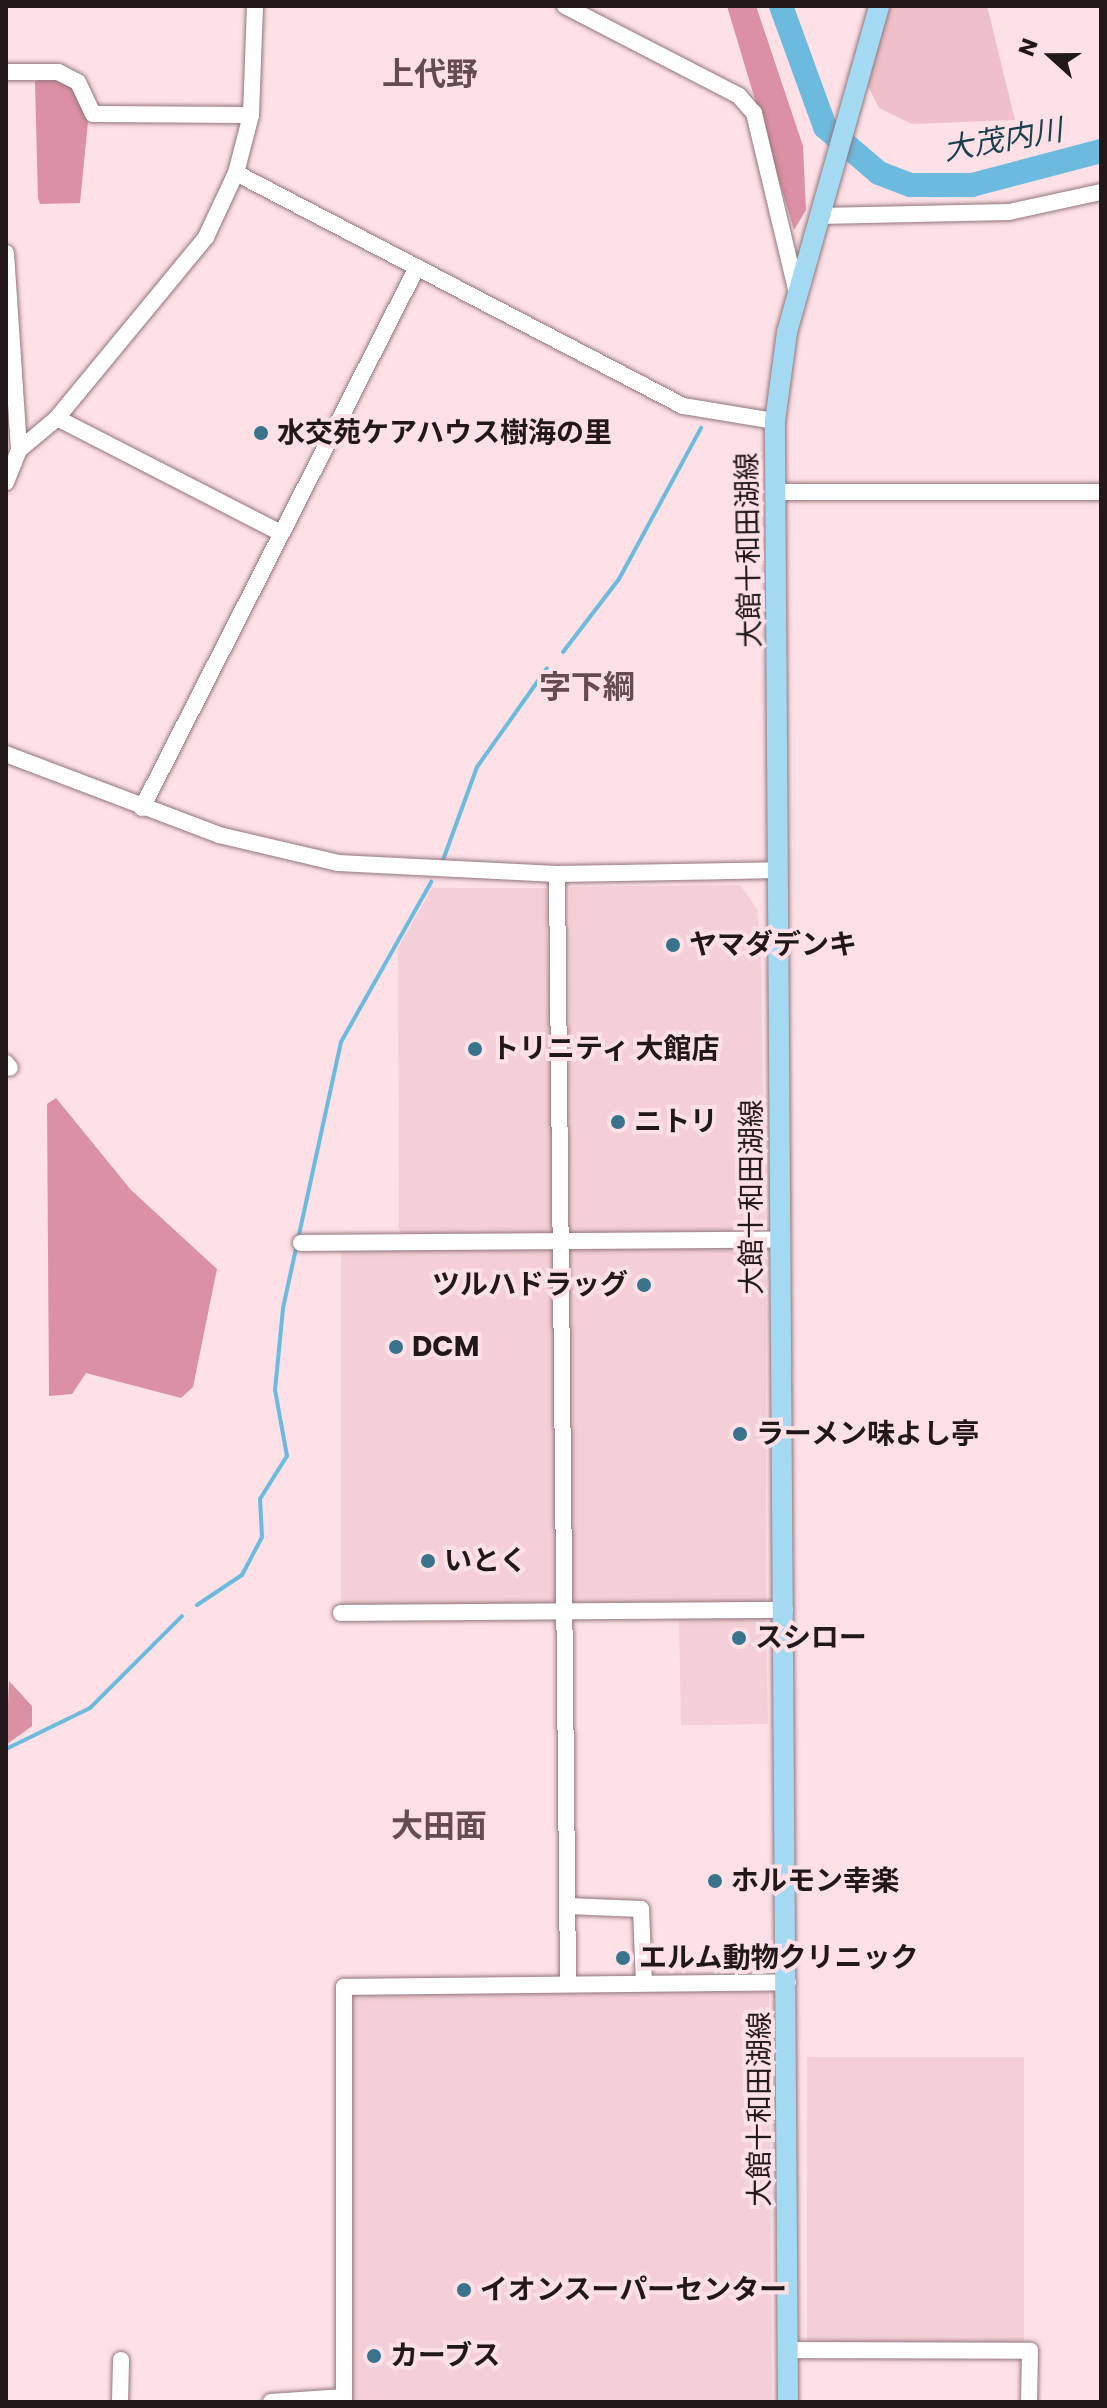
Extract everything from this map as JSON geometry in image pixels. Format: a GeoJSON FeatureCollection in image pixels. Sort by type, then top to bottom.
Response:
{"type":"FeatureCollection","features":[{"type":"Feature","properties":{"kind":"main road","name":"大館十和田湖線"},"geometry":{"type":"LineString","coordinates":[[788,2402],[788,1982],[779,1240],[775,421],[797,293],[879,6]]}},
{"type":"Feature","properties":{"kind":"street"},"geometry":{"type":"LineString","coordinates":[[19,450],[57,418],[206,237],[236,173],[251,115],[255,6]]}},
{"type":"Feature","properties":{"kind":"street"},"geometry":{"type":"LineString","coordinates":[[565,6],[739,96],[754,113],[797,293]]}},
{"type":"Feature","properties":{"kind":"street"},"geometry":{"type":"LineString","coordinates":[[6,72],[58,72],[78,82],[93,114],[251,115]]}},
{"type":"Feature","properties":{"kind":"street"},"geometry":{"type":"LineString","coordinates":[[236,173],[683,406],[775,421]]}},
{"type":"Feature","properties":{"kind":"street"},"geometry":{"type":"LineString","coordinates":[[819,216],[1009,212],[1101,192]]}},
{"type":"Feature","properties":{"kind":"street"},"geometry":{"type":"LineString","coordinates":[[6,253],[19,450],[6,482]]}},
{"type":"Feature","properties":{"kind":"street"},"geometry":{"type":"LineString","coordinates":[[142,808],[417,267]]}},
{"type":"Feature","properties":{"kind":"street"},"geometry":{"type":"LineString","coordinates":[[57,418],[281,533]]}},
{"type":"Feature","properties":{"kind":"street"},"geometry":{"type":"LineString","coordinates":[[776,492],[1101,492]]}},
{"type":"Feature","properties":{"kind":"street"},"geometry":{"type":"LineString","coordinates":[[6,754],[142,808],[338,863],[557,874],[779,870]]}},
{"type":"Feature","properties":{"kind":"street"},"geometry":{"type":"LineString","coordinates":[[557,874],[568,1984]]}},
{"type":"Feature","properties":{"kind":"street"},"geometry":{"type":"LineString","coordinates":[[301,1243],[779,1240]]}},
{"type":"Feature","properties":{"kind":"street"},"geometry":{"type":"LineString","coordinates":[[341,1613],[785,1610]]}},
{"type":"Feature","properties":{"kind":"street"},"geometry":{"type":"LineString","coordinates":[[567,1906],[641,1909],[644,1983]]}},
{"type":"Feature","properties":{"kind":"street"},"geometry":{"type":"LineString","coordinates":[[271,2402],[344,2399],[344,1987],[788,1982]]}},
{"type":"Feature","properties":{"kind":"street"},"geometry":{"type":"LineString","coordinates":[[788,2350],[1030,2351],[1029,2402]]}},
{"type":"Feature","properties":{"kind":"street"},"geometry":{"type":"LineString","coordinates":[[120,2402],[121,2360]]}},
{"type":"Feature","properties":{"kind":"shaded area"},"geometry":{"type":"Polygon","coordinates":[[[727,6],[756,6],[803,146],[806,210],[794,230],[727,6]]]}},
{"type":"Feature","properties":{"kind":"shaded area"},"geometry":{"type":"Polygon","coordinates":[[[888,6],[987,6],[1015,120],[912,124],[879,108],[868,86],[888,6]]]}},
{"type":"Feature","properties":{"kind":"shaded area"},"geometry":{"type":"Polygon","coordinates":[[[43,76],[71,86],[88,122],[80,203],[40,204],[38,198],[35,82],[43,76]]]}},
{"type":"Feature","properties":{"kind":"shaded area"},"geometry":{"type":"Polygon","coordinates":[[[740,885],[757,909],[761,946],[765,1233],[568,1234],[570,887],[740,885]]]}},
{"type":"Feature","properties":{"kind":"shaded area"},"geometry":{"type":"Polygon","coordinates":[[[432,888],[546,888],[557,1235],[402,1234],[399,1228],[398,948],[432,888]]]}},
{"type":"Feature","properties":{"kind":"shaded area"},"geometry":{"type":"Polygon","coordinates":[[[56,1098],[131,1190],[217,1269],[193,1387],[181,1398],[86,1373],[72,1394],[49,1396],[47,1104],[56,1098]]]}},
{"type":"Feature","properties":{"kind":"shaded area"},"geometry":{"type":"Polygon","coordinates":[[[567,1244],[766,1244],[766,1603],[567,1603],[567,1244]]]}},
{"type":"Feature","properties":{"kind":"shaded area"},"geometry":{"type":"Polygon","coordinates":[[[341,1245],[557,1245],[557,1605],[341,1605],[341,1245]]]}},
{"type":"Feature","properties":{"kind":"shaded area"},"geometry":{"type":"Polygon","coordinates":[[[766,1615],[768,1724],[681,1726],[679,1617],[766,1615]]]}},
{"type":"Feature","properties":{"kind":"shaded area"},"geometry":{"type":"Polygon","coordinates":[[[9,1681],[32,1706],[32,1726],[6,1745],[9,1681]]]}},
{"type":"Feature","properties":{"kind":"shaded area"},"geometry":{"type":"Polygon","coordinates":[[[358,1990],[769,1992],[772,2402],[349,2402],[348,2001],[358,1990]]]}},
{"type":"Feature","properties":{"kind":"shaded area"},"geometry":{"type":"Polygon","coordinates":[[[807,2057],[1024,2057],[1024,2346],[807,2346],[807,2057]]]}},
{"type":"Feature","properties":{"kind":"waterway","name":"大茂内川"},"geometry":{"type":"LineString","coordinates":[[781,6],[825,127],[879,173],[911,185],[972,185],[1101,151]]}},
{"type":"Feature","properties":{"kind":"waterway"},"geometry":{"type":"LineString","coordinates":[[563,652],[619,579],[701,428]]}},
{"type":"Feature","properties":{"kind":"waterway"},"geometry":{"type":"LineString","coordinates":[[443,860],[477,767],[547,668]]}},
{"type":"Feature","properties":{"kind":"waterway"},"geometry":{"type":"LineString","coordinates":[[197,1605],[242,1575],[262,1537],[260,1499],[287,1456],[275,1390],[283,1308],[341,1042],[431,882]]}},
{"type":"Feature","properties":{"kind":"waterway"},"geometry":{"type":"LineString","coordinates":[[6,1749],[90,1708],[182,1616]]}},
{"type":"Feature","properties":{"kind":"place","name":"水交苑ケアハウス樹海の里"},"geometry":{"type":"Point","coordinates":[261,433]}},
{"type":"Feature","properties":{"kind":"place","name":"ヤマダデンキ"},"geometry":{"type":"Point","coordinates":[673,945]}},
{"type":"Feature","properties":{"kind":"place","name":"トリニティ 大館店"},"geometry":{"type":"Point","coordinates":[475,1049]}},
{"type":"Feature","properties":{"kind":"place","name":"ニトリ"},"geometry":{"type":"Point","coordinates":[618,1122]}},
{"type":"Feature","properties":{"kind":"place","name":"ツルハドラッグ"},"geometry":{"type":"Point","coordinates":[644,1285]}},
{"type":"Feature","properties":{"kind":"place","name":"DCM"},"geometry":{"type":"Point","coordinates":[396,1347]}},
{"type":"Feature","properties":{"kind":"place","name":"ラーメン味よし亭"},"geometry":{"type":"Point","coordinates":[740,1434]}},
{"type":"Feature","properties":{"kind":"place","name":"いとく"},"geometry":{"type":"Point","coordinates":[428,1561]}},
{"type":"Feature","properties":{"kind":"place","name":"スシロー"},"geometry":{"type":"Point","coordinates":[739,1638]}},
{"type":"Feature","properties":{"kind":"place","name":"ホルモン幸楽"},"geometry":{"type":"Point","coordinates":[715,1881]}},
{"type":"Feature","properties":{"kind":"place","name":"エルム動物クリニック"},"geometry":{"type":"Point","coordinates":[623,1958]}},
{"type":"Feature","properties":{"kind":"place","name":"イオンスーパーセンター"},"geometry":{"type":"Point","coordinates":[464,2290]}},
{"type":"Feature","properties":{"kind":"place","name":"カーブス"},"geometry":{"type":"Point","coordinates":[374,2356]}},
{"type":"Feature","properties":{"kind":"district","name":"上代野"},"geometry":{"type":"Point","coordinates":[430,74]}},
{"type":"Feature","properties":{"kind":"district","name":"字下綱"},"geometry":{"type":"Point","coordinates":[587,687]}},
{"type":"Feature","properties":{"kind":"district","name":"大田面"},"geometry":{"type":"Point","coordinates":[439,1826]}}]}
